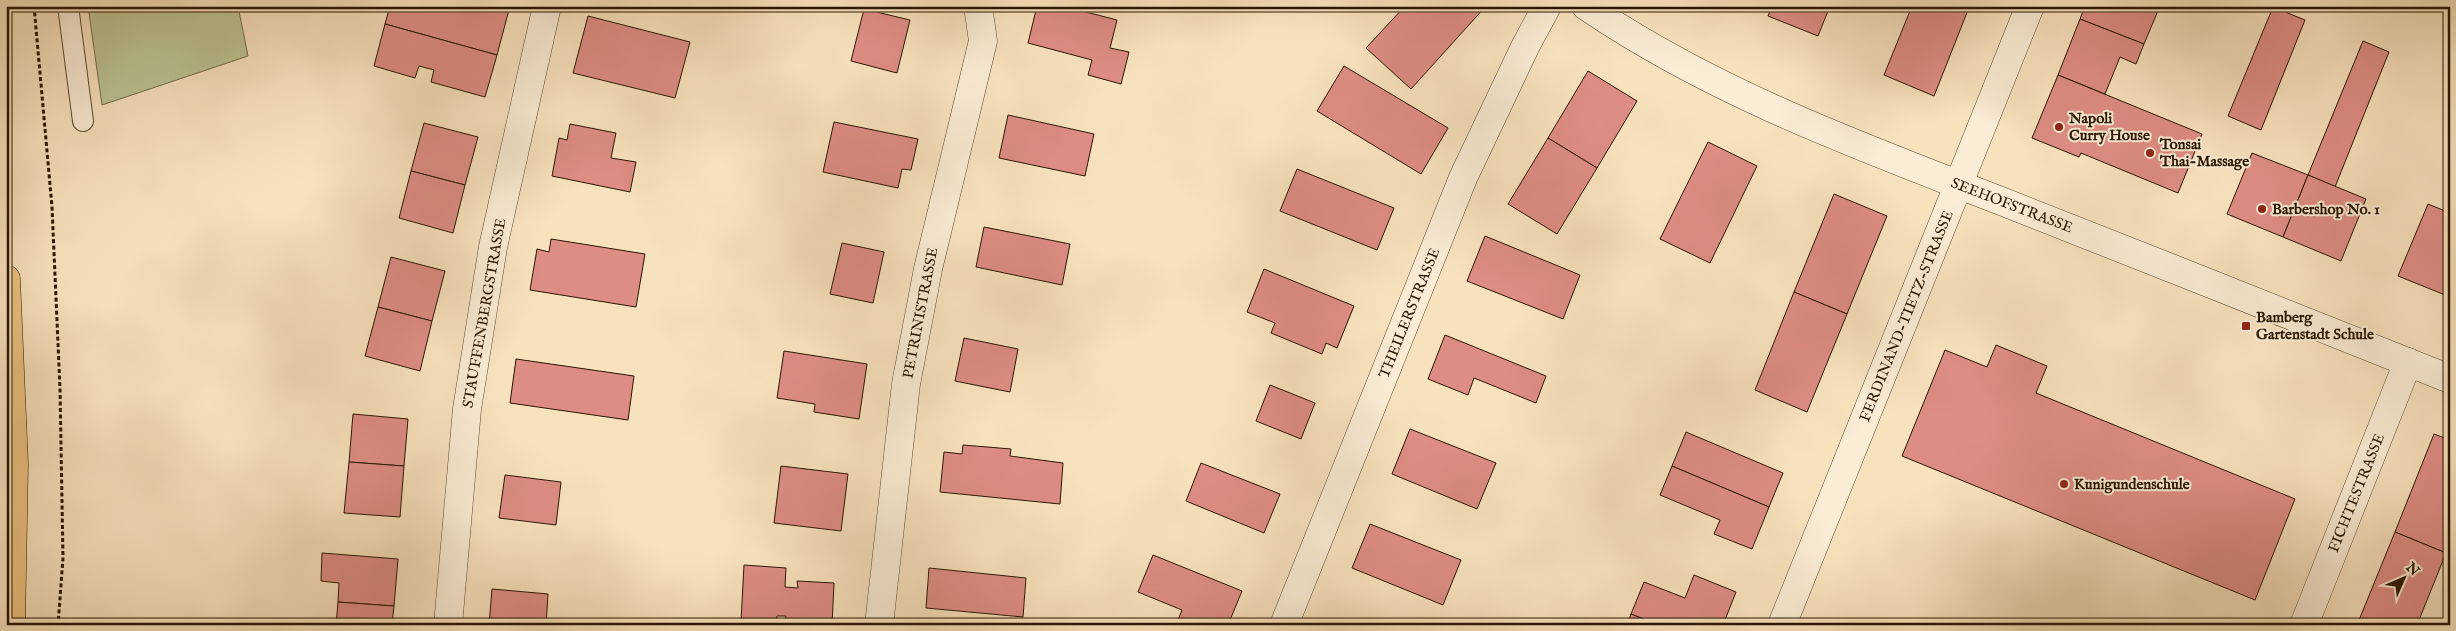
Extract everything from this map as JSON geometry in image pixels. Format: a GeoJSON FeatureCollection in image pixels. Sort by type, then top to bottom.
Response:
{"type":"FeatureCollection","features":[{"type":"Feature","properties":{"kind":"main road"},"geometry":{"type":"LineString","coordinates":[[6,279],[14,464],[11,625]]}},
{"type":"Feature","properties":{"kind":"street","name":"STAUFFENBERGSTRASSE"},"geometry":{"type":"LineString","coordinates":[[448,625],[468,399],[494,246],[547,6]]}},
{"type":"Feature","properties":{"kind":"street","name":"PETRINISTRASSE"},"geometry":{"type":"LineString","coordinates":[[879,625],[906,384],[928,270],[983,41],[978,6]]}},
{"type":"Feature","properties":{"kind":"street","name":"THEILERSTRASSE"},"geometry":{"type":"LineString","coordinates":[[1284,625],[1464,178],[1525,47],[1547,6]]}},
{"type":"Feature","properties":{"kind":"street","name":"SEEHOFSTRASSE"},"geometry":{"type":"LineString","coordinates":[[1586,6],[1630,37],[1700,74],[1833,134],[2450,379]]}},
{"type":"Feature","properties":{"kind":"street","name":"FERDINAND-TIETZ-STRASSE"},"geometry":{"type":"LineString","coordinates":[[1782,625],[2030,6]]}},
{"type":"Feature","properties":{"kind":"street","name":"FICHTESTRASSE"},"geometry":{"type":"LineString","coordinates":[[2304,625],[2408,362]]}},
{"type":"Feature","properties":{"kind":"lane"},"geometry":{"type":"LineString","coordinates":[[68,6],[84,121]]}},
{"type":"Feature","properties":{"kind":"path"},"geometry":{"type":"LineString","coordinates":[[34,6],[52,207],[60,389],[63,558],[58,625]]}},
{"type":"Feature","properties":{"kind":"green space"},"geometry":{"type":"Polygon","coordinates":[[[88,6],[238,6],[248,56],[102,105],[88,6]]]}},
{"type":"Feature","properties":{"kind":"building"},"geometry":{"type":"Polygon","coordinates":[[[390,6],[510,6],[497,55],[385,24],[390,6]]]}},
{"type":"Feature","properties":{"kind":"building"},"geometry":{"type":"Polygon","coordinates":[[[1037,6],[1063,6],[1117,20],[1110,48],[1129,52],[1121,84],[1088,75],[1092,60],[1028,43],[1037,6]]]}},
{"type":"Feature","properties":{"kind":"building"},"geometry":{"type":"Polygon","coordinates":[[[1405,6],[1486,6],[1411,89],[1366,48],[1405,6]]]}},
{"type":"Feature","properties":{"kind":"building"},"geometry":{"type":"Polygon","coordinates":[[[1772,6],[1830,6],[1818,36],[1768,16],[1772,6]]]}},
{"type":"Feature","properties":{"kind":"building"},"geometry":{"type":"Polygon","coordinates":[[[1912,6],[1959,6],[1968,10],[1934,96],[1884,75],[1912,6]]]}},
{"type":"Feature","properties":{"kind":"building"},"geometry":{"type":"Polygon","coordinates":[[[2085,6],[2160,6],[2144,44],[2080,19],[2085,6]]]}},
{"type":"Feature","properties":{"kind":"building"},"geometry":{"type":"Polygon","coordinates":[[[2273,7],[2305,20],[2261,130],[2228,116],[2273,7]]]}},
{"type":"Feature","properties":{"kind":"building"},"geometry":{"type":"Polygon","coordinates":[[[864,9],[910,20],[897,73],[851,61],[864,9]]]}},
{"type":"Feature","properties":{"kind":"building"},"geometry":{"type":"Polygon","coordinates":[[[588,16],[690,42],[675,98],[573,73],[588,16]]]}},
{"type":"Feature","properties":{"kind":"building"},"geometry":{"type":"Polygon","coordinates":[[[2080,19],[2144,44],[2136,64],[2120,57],[2105,94],[2058,75],[2080,19]]]}},
{"type":"Feature","properties":{"kind":"building"},"geometry":{"type":"Polygon","coordinates":[[[385,24],[497,55],[485,97],[431,82],[434,70],[419,66],[415,78],[374,66],[385,24]]]}},
{"type":"Feature","properties":{"kind":"building"},"geometry":{"type":"Polygon","coordinates":[[[2363,41],[2389,52],[2335,187],[2308,175],[2363,41]]]}},
{"type":"Feature","properties":{"kind":"building"},"geometry":{"type":"Polygon","coordinates":[[[1344,66],[1448,128],[1421,174],[1317,111],[1344,66]]]}},
{"type":"Feature","properties":{"kind":"building"},"geometry":{"type":"Polygon","coordinates":[[[1588,71],[1637,101],[1597,168],[1548,138],[1588,71]]]}},
{"type":"Feature","properties":{"kind":"building"},"geometry":{"type":"Polygon","coordinates":[[[2058,75],[2202,134],[2178,193],[2081,153],[2079,157],[2032,138],[2058,75]]]}},
{"type":"Feature","properties":{"kind":"building"},"geometry":{"type":"Polygon","coordinates":[[[1008,115],[1094,134],[1085,176],[999,158],[1008,115]]]}},
{"type":"Feature","properties":{"kind":"building"},"geometry":{"type":"Polygon","coordinates":[[[834,122],[918,139],[911,170],[902,169],[898,188],[823,172],[834,122]]]}},
{"type":"Feature","properties":{"kind":"building"},"geometry":{"type":"Polygon","coordinates":[[[424,123],[478,137],[465,185],[411,171],[424,123]]]}},
{"type":"Feature","properties":{"kind":"building"},"geometry":{"type":"Polygon","coordinates":[[[570,124],[616,133],[611,158],[636,162],[630,192],[552,176],[559,138],[567,140],[570,124]]]}},
{"type":"Feature","properties":{"kind":"building"},"geometry":{"type":"Polygon","coordinates":[[[1548,138],[1597,168],[1557,234],[1508,204],[1548,138]]]}},
{"type":"Feature","properties":{"kind":"building"},"geometry":{"type":"Polygon","coordinates":[[[1708,142],[1757,166],[1710,263],[1660,239],[1708,142]]]}},
{"type":"Feature","properties":{"kind":"building"},"geometry":{"type":"Polygon","coordinates":[[[2252,153],[2308,175],[2283,237],[2227,214],[2252,153]]]}},
{"type":"Feature","properties":{"kind":"building"},"geometry":{"type":"Polygon","coordinates":[[[1297,169],[1394,208],[1377,250],[1280,211],[1297,169]]]}},
{"type":"Feature","properties":{"kind":"building"},"geometry":{"type":"Polygon","coordinates":[[[411,171],[465,185],[453,233],[399,218],[411,171]]]}},
{"type":"Feature","properties":{"kind":"building"},"geometry":{"type":"Polygon","coordinates":[[[2308,175],[2366,199],[2341,261],[2283,237],[2308,175]]]}},
{"type":"Feature","properties":{"kind":"building"},"geometry":{"type":"Polygon","coordinates":[[[1834,194],[1887,216],[1847,314],[1794,292],[1834,194]]]}},
{"type":"Feature","properties":{"kind":"building"},"geometry":{"type":"Polygon","coordinates":[[[2428,204],[2450,213],[2450,297],[2398,276],[2428,204]]]}},
{"type":"Feature","properties":{"kind":"building"},"geometry":{"type":"Polygon","coordinates":[[[984,227],[1070,244],[1062,285],[976,267],[984,227]]]}},
{"type":"Feature","properties":{"kind":"building"},"geometry":{"type":"Polygon","coordinates":[[[1485,236],[1580,275],[1563,319],[1467,281],[1485,236]]]}},
{"type":"Feature","properties":{"kind":"building"},"geometry":{"type":"Polygon","coordinates":[[[551,239],[645,254],[636,307],[530,290],[537,249],[549,252],[551,239]]]}},
{"type":"Feature","properties":{"kind":"building"},"geometry":{"type":"Polygon","coordinates":[[[842,243],[884,252],[873,303],[830,294],[842,243]]]}},
{"type":"Feature","properties":{"kind":"building"},"geometry":{"type":"Polygon","coordinates":[[[391,257],[445,271],[432,321],[378,307],[391,257]]]}},
{"type":"Feature","properties":{"kind":"building"},"geometry":{"type":"Polygon","coordinates":[[[1264,269],[1354,306],[1337,348],[1326,343],[1322,354],[1271,333],[1275,323],[1247,312],[1264,269]]]}},
{"type":"Feature","properties":{"kind":"building"},"geometry":{"type":"Polygon","coordinates":[[[1794,292],[1847,314],[1807,412],[1755,390],[1794,292]]]}},
{"type":"Feature","properties":{"kind":"building"},"geometry":{"type":"Polygon","coordinates":[[[378,307],[432,321],[420,371],[365,356],[378,307]]]}},
{"type":"Feature","properties":{"kind":"building"},"geometry":{"type":"Polygon","coordinates":[[[1445,335],[1546,376],[1536,403],[1474,378],[1468,395],[1428,379],[1445,335]]]}},
{"type":"Feature","properties":{"kind":"building"},"geometry":{"type":"Polygon","coordinates":[[[964,338],[1018,349],[1010,392],[955,381],[964,338]]]}},
{"type":"Feature","properties":{"kind":"building"},"geometry":{"type":"Polygon","coordinates":[[[1996,345],[2047,366],[2036,393],[2295,499],[2255,600],[1902,456],[1945,350],[1987,367],[1996,345]]]}},
{"type":"Feature","properties":{"kind":"building"},"geometry":{"type":"Polygon","coordinates":[[[784,351],[867,364],[859,419],[814,412],[815,404],[777,398],[784,351]]]}},
{"type":"Feature","properties":{"kind":"building"},"geometry":{"type":"Polygon","coordinates":[[[516,359],[634,376],[628,420],[510,403],[516,359]]]}},
{"type":"Feature","properties":{"kind":"building"},"geometry":{"type":"Polygon","coordinates":[[[1270,385],[1315,403],[1301,439],[1256,421],[1270,385]]]}},
{"type":"Feature","properties":{"kind":"building"},"geometry":{"type":"Polygon","coordinates":[[[353,414],[408,419],[404,466],[349,462],[353,414]]]}},
{"type":"Feature","properties":{"kind":"building"},"geometry":{"type":"Polygon","coordinates":[[[1410,429],[1496,463],[1477,509],[1392,474],[1410,429]]]}},
{"type":"Feature","properties":{"kind":"building"},"geometry":{"type":"Polygon","coordinates":[[[1686,432],[1783,473],[1769,507],[1672,466],[1686,432]]]}},
{"type":"Feature","properties":{"kind":"building"},"geometry":{"type":"Polygon","coordinates":[[[2434,434],[2450,440],[2450,544],[2446,553],[2395,532],[2434,434]]]}},
{"type":"Feature","properties":{"kind":"building"},"geometry":{"type":"Polygon","coordinates":[[[963,445],[1011,449],[1010,456],[1063,463],[1060,504],[940,492],[944,452],[962,454],[963,445]]]}},
{"type":"Feature","properties":{"kind":"building"},"geometry":{"type":"Polygon","coordinates":[[[349,462],[404,466],[400,517],[344,513],[349,462]]]}},
{"type":"Feature","properties":{"kind":"building"},"geometry":{"type":"Polygon","coordinates":[[[1201,463],[1280,494],[1264,533],[1186,501],[1201,463]]]}},
{"type":"Feature","properties":{"kind":"building"},"geometry":{"type":"Polygon","coordinates":[[[781,466],[848,474],[841,531],[774,523],[781,466]]]}},
{"type":"Feature","properties":{"kind":"building"},"geometry":{"type":"Polygon","coordinates":[[[1672,466],[1769,507],[1752,549],[1714,534],[1720,520],[1660,495],[1672,466]]]}},
{"type":"Feature","properties":{"kind":"building"},"geometry":{"type":"Polygon","coordinates":[[[505,475],[561,482],[556,525],[499,518],[505,475]]]}},
{"type":"Feature","properties":{"kind":"building"},"geometry":{"type":"Polygon","coordinates":[[[1370,524],[1461,560],[1443,605],[1352,568],[1370,524]]]}},
{"type":"Feature","properties":{"kind":"building"},"geometry":{"type":"Polygon","coordinates":[[[2395,532],[2446,553],[2417,625],[2357,625],[2395,532]]]}},
{"type":"Feature","properties":{"kind":"building"},"geometry":{"type":"Polygon","coordinates":[[[322,553],[398,559],[394,606],[338,602],[339,583],[321,581],[322,553]]]}},
{"type":"Feature","properties":{"kind":"building"},"geometry":{"type":"Polygon","coordinates":[[[1153,555],[1242,591],[1228,625],[1176,625],[1182,610],[1138,592],[1153,555]]]}},
{"type":"Feature","properties":{"kind":"building"},"geometry":{"type":"Polygon","coordinates":[[[744,565],[786,568],[785,587],[798,588],[797,581],[834,583],[832,625],[785,625],[786,616],[777,616],[776,623],[741,621],[744,565]]]}},
{"type":"Feature","properties":{"kind":"building"},"geometry":{"type":"Polygon","coordinates":[[[929,568],[1026,578],[1023,617],[926,608],[929,568]]]}},
{"type":"Feature","properties":{"kind":"building"},"geometry":{"type":"Polygon","coordinates":[[[1694,575],[1736,592],[1723,625],[1658,625],[1631,614],[1644,582],[1685,598],[1694,575]]]}},
{"type":"Feature","properties":{"kind":"building"},"geometry":{"type":"Polygon","coordinates":[[[492,589],[548,594],[546,625],[489,625],[492,589]]]}},
{"type":"Feature","properties":{"kind":"building"},"geometry":{"type":"Polygon","coordinates":[[[338,602],[394,606],[392,625],[336,625],[338,602]]]}},
{"type":"Feature","properties":{"kind":"building"},"geometry":{"type":"Polygon","coordinates":[[[1631,614],[1658,625],[1627,625],[1631,614]]]}},
{"type":"Feature","properties":{"kind":"place","name":"Napoli Curry House"},"geometry":{"type":"Point","coordinates":[2059,127]}},
{"type":"Feature","properties":{"kind":"place","name":"Tonsai Thai-Massage"},"geometry":{"type":"Point","coordinates":[2150,153]}},
{"type":"Feature","properties":{"kind":"place","name":"Barbershop No. 1"},"geometry":{"type":"Point","coordinates":[2262,209]}},
{"type":"Feature","properties":{"kind":"place","name":"Bamberg Gartenstadt Schule"},"geometry":{"type":"Point","coordinates":[2246,326]}},
{"type":"Feature","properties":{"kind":"place","name":"Kunigundenschule"},"geometry":{"type":"Point","coordinates":[2064,484]}}]}
